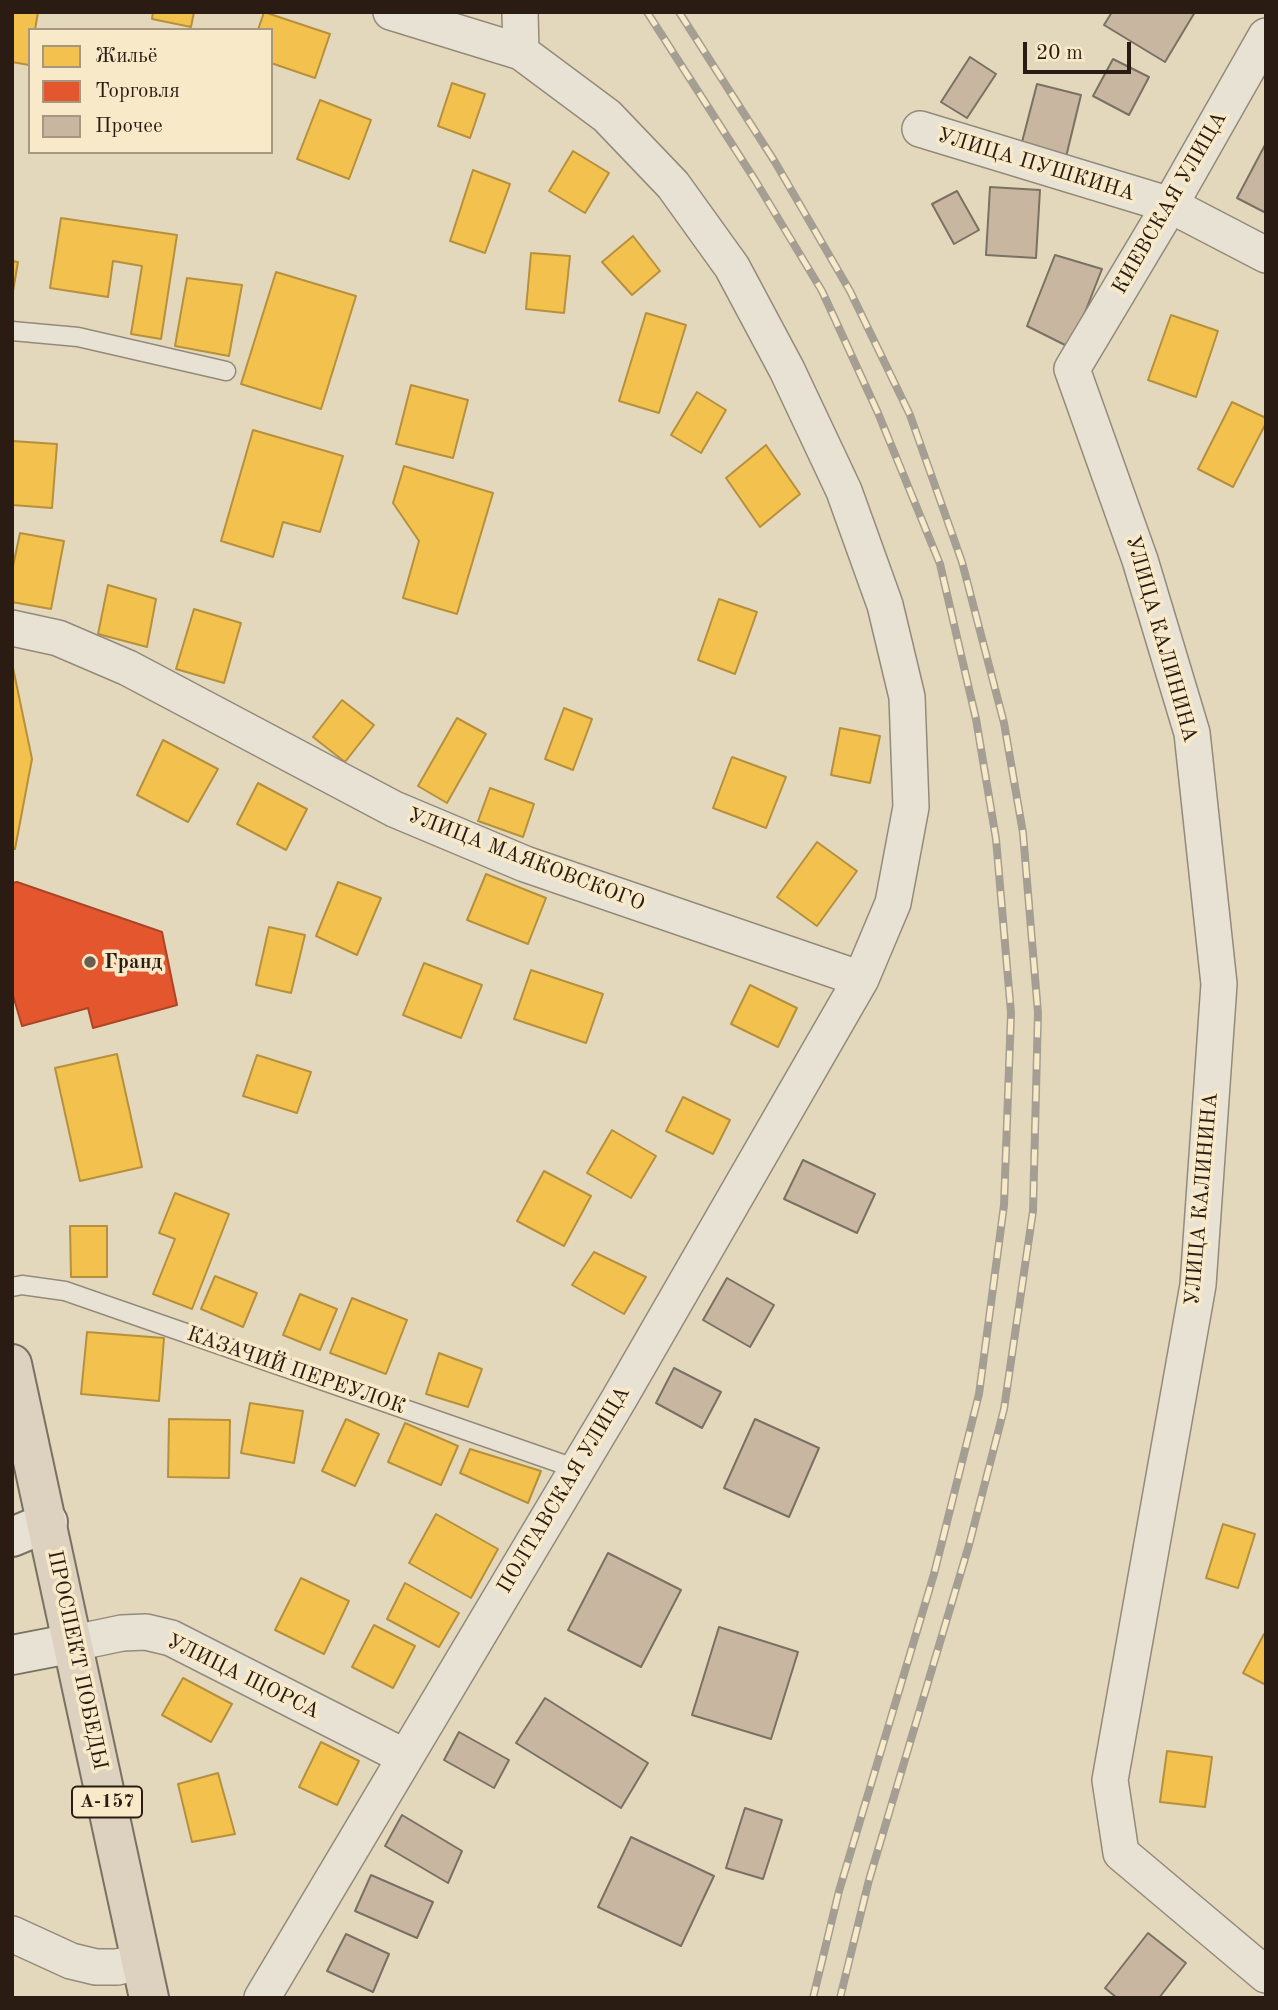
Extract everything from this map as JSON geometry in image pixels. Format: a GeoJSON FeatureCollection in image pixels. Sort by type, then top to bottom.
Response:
{"type":"FeatureCollection","features":[{"type":"Feature","properties":{"kind":"main road","name":"ПРОСПЕКТ ПОБЕДЫ"},"geometry":{"type":"LineString","coordinates":[[12,1364],[145,1980]]}},
{"type":"Feature","properties":{"kind":"main road"},"geometry":{"type":"LineString","coordinates":[[12,1537],[48,1522]]}},
{"type":"Feature","properties":{"kind":"main road"},"geometry":{"type":"LineString","coordinates":[[12,1655],[74,1643]]}},
{"type":"Feature","properties":{"kind":"street","name":"ПОЛТАВСКАЯ УЛИЦА"},"geometry":{"type":"LineString","coordinates":[[262,1998],[577,1469],[861,979],[892,903],[911,807],[907,697],[884,605],[844,491],[787,370],[732,267],[673,185],[607,116],[521,52],[391,12]]}},
{"type":"Feature","properties":{"kind":"street"},"geometry":{"type":"LineString","coordinates":[[520,12],[521,52]]}},
{"type":"Feature","properties":{"kind":"street","name":"КИЕВСКАЯ УЛИЦА"},"geometry":{"type":"LineString","coordinates":[[1072,369],[1170,205],[1266,36]]}},
{"type":"Feature","properties":{"kind":"street","name":"УЛИЦА ПУШКИНА"},"geometry":{"type":"LineString","coordinates":[[920,129],[1170,205],[1266,255]]}},
{"type":"Feature","properties":{"kind":"street","name":"УЛИЦА КАЛИНИНА"},"geometry":{"type":"LineString","coordinates":[[1072,369],[1140,560],[1192,733],[1219,984],[1198,1285],[1110,1780],[1121,1853],[1266,1975]]}},
{"type":"Feature","properties":{"kind":"street","name":"УЛИЦА МАЯКОВСКОГО"},"geometry":{"type":"LineString","coordinates":[[12,628],[58,638],[128,668],[394,809],[525,864],[861,979]]}},
{"type":"Feature","properties":{"kind":"street","name":"УЛИЦА ЩОРСА"},"geometry":{"type":"LineString","coordinates":[[74,1643],[122,1633],[146,1632],[171,1638],[405,1757]]}},
{"type":"Feature","properties":{"kind":"street"},"geometry":{"type":"LineString","coordinates":[[12,1934],[71,1961],[96,1967],[117,1967],[145,1980]]}},
{"type":"Feature","properties":{"kind":"lane"},"geometry":{"type":"LineString","coordinates":[[12,331],[78,337],[226,371]]}},
{"type":"Feature","properties":{"kind":"lane","name":"КАЗАЧИЙ ПЕРЕУЛОК"},"geometry":{"type":"LineString","coordinates":[[12,1287],[22,1285],[65,1290],[577,1469]]}},
{"type":"Feature","properties":{"kind":"building: Жильё"},"geometry":{"type":"Polygon","coordinates":[[[12,12],[38,12],[35,28],[28,28],[28,65],[12,62],[12,12]]]}},
{"type":"Feature","properties":{"kind":"building: Жильё"},"geometry":{"type":"Polygon","coordinates":[[[153,12],[194,12],[191,27],[152,19],[153,12]]]}},
{"type":"Feature","properties":{"kind":"building: Жильё"},"geometry":{"type":"Polygon","coordinates":[[[264,12],[330,34],[315,78],[273,64],[273,28],[259,28],[264,12]]]}},
{"type":"Feature","properties":{"kind":"building: Жильё"},"geometry":{"type":"Polygon","coordinates":[[[452,83],[485,94],[470,138],[438,126],[452,83]]]}},
{"type":"Feature","properties":{"kind":"building: Жильё"},"geometry":{"type":"Polygon","coordinates":[[[320,100],[371,120],[349,179],[297,159],[320,100]]]}},
{"type":"Feature","properties":{"kind":"building: Жильё"},"geometry":{"type":"Polygon","coordinates":[[[573,151],[609,173],[585,213],[549,191],[573,151]]]}},
{"type":"Feature","properties":{"kind":"building: Жильё"},"geometry":{"type":"Polygon","coordinates":[[[473,170],[510,184],[485,253],[450,241],[473,170]]]}},
{"type":"Feature","properties":{"kind":"building: Жильё"},"geometry":{"type":"Polygon","coordinates":[[[61,218],[177,235],[161,339],[131,334],[142,266],[113,261],[108,297],[50,288],[61,218]]]}},
{"type":"Feature","properties":{"kind":"building: Жильё"},"geometry":{"type":"Polygon","coordinates":[[[633,236],[660,271],[632,295],[602,262],[633,236]]]}},
{"type":"Feature","properties":{"kind":"building: Жильё"},"geometry":{"type":"Polygon","coordinates":[[[531,253],[570,256],[564,313],[526,309],[531,253]]]}},
{"type":"Feature","properties":{"kind":"building: Жильё"},"geometry":{"type":"Polygon","coordinates":[[[12,261],[18,262],[12,297],[12,261]]]}},
{"type":"Feature","properties":{"kind":"building: Жильё"},"geometry":{"type":"Polygon","coordinates":[[[276,272],[356,296],[321,409],[241,384],[276,272]]]}},
{"type":"Feature","properties":{"kind":"building: Жильё"},"geometry":{"type":"Polygon","coordinates":[[[187,278],[242,285],[229,356],[175,346],[187,278]]]}},
{"type":"Feature","properties":{"kind":"building: Жильё"},"geometry":{"type":"Polygon","coordinates":[[[646,313],[686,325],[659,413],[619,401],[646,313]]]}},
{"type":"Feature","properties":{"kind":"building: Жильё"},"geometry":{"type":"Polygon","coordinates":[[[1171,315],[1218,331],[1196,397],[1148,380],[1171,315]]]}},
{"type":"Feature","properties":{"kind":"building: Жильё"},"geometry":{"type":"Polygon","coordinates":[[[411,385],[468,400],[453,458],[396,444],[411,385]]]}},
{"type":"Feature","properties":{"kind":"building: Жильё"},"geometry":{"type":"Polygon","coordinates":[[[697,392],[726,410],[701,453],[671,435],[697,392]]]}},
{"type":"Feature","properties":{"kind":"building: Жильё"},"geometry":{"type":"Polygon","coordinates":[[[1232,402],[1266,418],[1266,423],[1233,487],[1198,469],[1232,402]]]}},
{"type":"Feature","properties":{"kind":"building: Жильё"},"geometry":{"type":"Polygon","coordinates":[[[253,430],[343,456],[320,532],[283,522],[273,557],[221,541],[253,430]]]}},
{"type":"Feature","properties":{"kind":"building: Жильё"},"geometry":{"type":"Polygon","coordinates":[[[12,441],[57,444],[52,508],[12,505],[12,441]]]}},
{"type":"Feature","properties":{"kind":"building: Жильё"},"geometry":{"type":"Polygon","coordinates":[[[766,445],[800,494],[760,527],[726,478],[766,445]]]}},
{"type":"Feature","properties":{"kind":"building: Жильё"},"geometry":{"type":"Polygon","coordinates":[[[404,466],[493,493],[457,614],[403,598],[419,541],[393,503],[404,466]]]}},
{"type":"Feature","properties":{"kind":"building: Жильё"},"geometry":{"type":"Polygon","coordinates":[[[20,533],[64,541],[51,609],[12,602],[12,571],[20,533]]]}},
{"type":"Feature","properties":{"kind":"building: Жильё"},"geometry":{"type":"Polygon","coordinates":[[[108,585],[156,599],[147,647],[98,634],[108,585]]]}},
{"type":"Feature","properties":{"kind":"building: Жильё"},"geometry":{"type":"Polygon","coordinates":[[[719,599],[757,612],[735,674],[698,660],[719,599]]]}},
{"type":"Feature","properties":{"kind":"building: Жильё"},"geometry":{"type":"Polygon","coordinates":[[[194,609],[241,623],[224,683],[176,669],[194,609]]]}},
{"type":"Feature","properties":{"kind":"building: Жильё"},"geometry":{"type":"Polygon","coordinates":[[[12,663],[32,759],[15,849],[12,848],[12,663]]]}},
{"type":"Feature","properties":{"kind":"building: Жильё"},"geometry":{"type":"Polygon","coordinates":[[[342,700],[374,725],[345,762],[313,737],[342,700]]]}},
{"type":"Feature","properties":{"kind":"building: Жильё"},"geometry":{"type":"Polygon","coordinates":[[[564,708],[592,719],[573,770],[545,759],[564,708]]]}},
{"type":"Feature","properties":{"kind":"building: Жильё"},"geometry":{"type":"Polygon","coordinates":[[[457,718],[486,734],[447,803],[418,786],[457,718]]]}},
{"type":"Feature","properties":{"kind":"building: Жильё"},"geometry":{"type":"Polygon","coordinates":[[[840,728],[880,736],[870,783],[831,775],[840,728]]]}},
{"type":"Feature","properties":{"kind":"building: Жильё"},"geometry":{"type":"Polygon","coordinates":[[[163,740],[218,769],[188,822],[137,795],[163,740]]]}},
{"type":"Feature","properties":{"kind":"building: Жильё"},"geometry":{"type":"Polygon","coordinates":[[[732,757],[786,777],[766,828],[713,808],[732,757]]]}},
{"type":"Feature","properties":{"kind":"building: Жильё"},"geometry":{"type":"Polygon","coordinates":[[[258,783],[307,809],[286,850],[237,824],[258,783]]]}},
{"type":"Feature","properties":{"kind":"building: Жильё"},"geometry":{"type":"Polygon","coordinates":[[[490,788],[534,804],[523,837],[478,821],[490,788]]]}},
{"type":"Feature","properties":{"kind":"building: Жильё"},"geometry":{"type":"Polygon","coordinates":[[[817,842],[857,871],[817,926],[777,897],[817,842]]]}},
{"type":"Feature","properties":{"kind":"building: Жильё"},"geometry":{"type":"Polygon","coordinates":[[[486,874],[546,898],[528,944],[467,920],[486,874]]]}},
{"type":"Feature","properties":{"kind":"building: Жильё"},"geometry":{"type":"Polygon","coordinates":[[[338,882],[381,898],[357,955],[316,936],[338,882]]]}},
{"type":"Feature","properties":{"kind":"building: Жильё"},"geometry":{"type":"Polygon","coordinates":[[[269,927],[305,935],[291,993],[256,985],[269,927]]]}},
{"type":"Feature","properties":{"kind":"building: Жильё"},"geometry":{"type":"Polygon","coordinates":[[[424,963],[482,985],[461,1038],[403,1015],[424,963]]]}},
{"type":"Feature","properties":{"kind":"building: Жильё"},"geometry":{"type":"Polygon","coordinates":[[[531,970],[603,994],[586,1043],[514,1019],[531,970]]]}},
{"type":"Feature","properties":{"kind":"building: Жильё"},"geometry":{"type":"Polygon","coordinates":[[[750,985],[797,1008],[778,1047],[731,1024],[750,985]]]}},
{"type":"Feature","properties":{"kind":"building: Жильё"},"geometry":{"type":"Polygon","coordinates":[[[117,1054],[142,1167],[80,1181],[55,1068],[117,1054]]]}},
{"type":"Feature","properties":{"kind":"building: Жильё"},"geometry":{"type":"Polygon","coordinates":[[[257,1055],[311,1072],[297,1113],[243,1096],[257,1055]]]}},
{"type":"Feature","properties":{"kind":"building: Жильё"},"geometry":{"type":"Polygon","coordinates":[[[683,1097],[730,1120],[713,1154],[666,1131],[683,1097]]]}},
{"type":"Feature","properties":{"kind":"building: Жильё"},"geometry":{"type":"Polygon","coordinates":[[[612,1130],[656,1156],[631,1198],[587,1173],[612,1130]]]}},
{"type":"Feature","properties":{"kind":"building: Жильё"},"geometry":{"type":"Polygon","coordinates":[[[544,1171],[591,1196],[564,1246],[517,1221],[544,1171]]]}},
{"type":"Feature","properties":{"kind":"building: Жильё"},"geometry":{"type":"Polygon","coordinates":[[[175,1193],[229,1214],[192,1309],[153,1294],[175,1239],[159,1233],[175,1193]]]}},
{"type":"Feature","properties":{"kind":"building: Жильё"},"geometry":{"type":"Polygon","coordinates":[[[70,1226],[107,1226],[107,1277],[71,1277],[70,1226]]]}},
{"type":"Feature","properties":{"kind":"building: Жильё"},"geometry":{"type":"Polygon","coordinates":[[[594,1252],[646,1277],[624,1314],[572,1285],[594,1252]]]}},
{"type":"Feature","properties":{"kind":"building: Жильё"},"geometry":{"type":"Polygon","coordinates":[[[215,1276],[257,1293],[243,1327],[201,1309],[215,1276]]]}},
{"type":"Feature","properties":{"kind":"building: Жильё"},"geometry":{"type":"Polygon","coordinates":[[[300,1294],[337,1309],[320,1350],[283,1335],[300,1294]]]}},
{"type":"Feature","properties":{"kind":"building: Жильё"},"geometry":{"type":"Polygon","coordinates":[[[352,1298],[407,1320],[386,1374],[330,1353],[352,1298]]]}},
{"type":"Feature","properties":{"kind":"building: Жильё"},"geometry":{"type":"Polygon","coordinates":[[[87,1332],[164,1338],[159,1401],[81,1394],[87,1332]]]}},
{"type":"Feature","properties":{"kind":"building: Жильё"},"geometry":{"type":"Polygon","coordinates":[[[439,1353],[482,1369],[468,1407],[426,1394],[439,1353]]]}},
{"type":"Feature","properties":{"kind":"building: Жильё"},"geometry":{"type":"Polygon","coordinates":[[[250,1403],[303,1411],[294,1463],[241,1453],[250,1403]]]}},
{"type":"Feature","properties":{"kind":"building: Жильё"},"geometry":{"type":"Polygon","coordinates":[[[169,1419],[230,1420],[229,1478],[168,1477],[169,1419]]]}},
{"type":"Feature","properties":{"kind":"building: Жильё"},"geometry":{"type":"Polygon","coordinates":[[[346,1419],[379,1434],[355,1486],[322,1471],[346,1419]]]}},
{"type":"Feature","properties":{"kind":"building: Жильё"},"geometry":{"type":"Polygon","coordinates":[[[405,1423],[458,1446],[441,1485],[388,1462],[405,1423]]]}},
{"type":"Feature","properties":{"kind":"building: Жильё"},"geometry":{"type":"Polygon","coordinates":[[[470,1449],[541,1471],[528,1503],[460,1473],[470,1449]]]}},
{"type":"Feature","properties":{"kind":"building: Жильё"},"geometry":{"type":"Polygon","coordinates":[[[436,1514],[498,1549],[471,1598],[409,1563],[436,1514]]]}},
{"type":"Feature","properties":{"kind":"building: Жильё"},"geometry":{"type":"Polygon","coordinates":[[[1223,1524],[1255,1534],[1238,1588],[1206,1578],[1223,1524]]]}},
{"type":"Feature","properties":{"kind":"building: Жильё"},"geometry":{"type":"Polygon","coordinates":[[[301,1578],[349,1601],[324,1654],[275,1630],[301,1578]]]}},
{"type":"Feature","properties":{"kind":"building: Жильё"},"geometry":{"type":"Polygon","coordinates":[[[405,1583],[459,1613],[439,1647],[387,1619],[405,1583]]]}},
{"type":"Feature","properties":{"kind":"building: Жильё"},"geometry":{"type":"Polygon","coordinates":[[[374,1625],[415,1646],[393,1688],[352,1667],[374,1625]]]}},
{"type":"Feature","properties":{"kind":"building: Жильё"},"geometry":{"type":"Polygon","coordinates":[[[1264,1634],[1266,1635],[1266,1685],[1243,1673],[1264,1634]]]}},
{"type":"Feature","properties":{"kind":"building: Жильё"},"geometry":{"type":"Polygon","coordinates":[[[183,1678],[232,1704],[211,1742],[162,1715],[183,1678]]]}},
{"type":"Feature","properties":{"kind":"building: Жильё"},"geometry":{"type":"Polygon","coordinates":[[[321,1742],[359,1761],[337,1805],[299,1787],[321,1742]]]}},
{"type":"Feature","properties":{"kind":"building: Жильё"},"geometry":{"type":"Polygon","coordinates":[[[1167,1751],[1212,1757],[1205,1807],[1160,1802],[1167,1751]]]}},
{"type":"Feature","properties":{"kind":"building: Жильё"},"geometry":{"type":"Polygon","coordinates":[[[218,1773],[235,1834],[192,1842],[178,1784],[218,1773]]]}},
{"type":"Feature","properties":{"kind":"building: Торговля","name":"Гранд"},"geometry":{"type":"Polygon","coordinates":[[[17,882],[162,932],[177,1005],[93,1028],[88,1008],[22,1026],[12,992],[12,883],[17,882]]]}},
{"type":"Feature","properties":{"kind":"building: Прочее"},"geometry":{"type":"Polygon","coordinates":[[[1112,12],[1195,12],[1165,62],[1104,25],[1112,12]]]}},
{"type":"Feature","properties":{"kind":"building: Прочее"},"geometry":{"type":"Polygon","coordinates":[[[970,57],[996,74],[967,118],[941,102],[970,57]]]}},
{"type":"Feature","properties":{"kind":"building: Прочее"},"geometry":{"type":"Polygon","coordinates":[[[1113,59],[1149,77],[1129,115],[1093,96],[1113,59]]]}},
{"type":"Feature","properties":{"kind":"building: Прочее"},"geometry":{"type":"Polygon","coordinates":[[[1037,84],[1081,95],[1066,157],[1021,146],[1037,84]]]}},
{"type":"Feature","properties":{"kind":"building: Прочее"},"geometry":{"type":"Polygon","coordinates":[[[1266,143],[1266,213],[1237,198],[1266,143]]]}},
{"type":"Feature","properties":{"kind":"building: Прочее"},"geometry":{"type":"Polygon","coordinates":[[[990,187],[1040,190],[1036,258],[986,255],[990,187]]]}},
{"type":"Feature","properties":{"kind":"building: Прочее"},"geometry":{"type":"Polygon","coordinates":[[[957,191],[979,230],[954,244],[932,204],[957,191]]]}},
{"type":"Feature","properties":{"kind":"building: Прочее"},"geometry":{"type":"Polygon","coordinates":[[[1055,255],[1102,269],[1071,348],[1027,326],[1055,255]]]}},
{"type":"Feature","properties":{"kind":"building: Прочее"},"geometry":{"type":"Polygon","coordinates":[[[803,1160],[875,1194],[857,1233],[784,1199],[803,1160]]]}},
{"type":"Feature","properties":{"kind":"building: Прочее"},"geometry":{"type":"Polygon","coordinates":[[[727,1278],[774,1305],[750,1347],[703,1320],[727,1278]]]}},
{"type":"Feature","properties":{"kind":"building: Прочее"},"geometry":{"type":"Polygon","coordinates":[[[674,1368],[721,1392],[702,1428],[656,1403],[674,1368]]]}},
{"type":"Feature","properties":{"kind":"building: Прочее"},"geometry":{"type":"Polygon","coordinates":[[[755,1419],[819,1448],[789,1517],[724,1488],[755,1419]]]}},
{"type":"Feature","properties":{"kind":"building: Прочее"},"geometry":{"type":"Polygon","coordinates":[[[608,1553],[681,1590],[641,1667],[568,1630],[608,1553]]]}},
{"type":"Feature","properties":{"kind":"building: Прочее"},"geometry":{"type":"Polygon","coordinates":[[[719,1627],[798,1652],[771,1739],[692,1715],[719,1627]]]}},
{"type":"Feature","properties":{"kind":"building: Прочее"},"geometry":{"type":"Polygon","coordinates":[[[545,1698],[648,1763],[621,1808],[516,1743],[545,1698]]]}},
{"type":"Feature","properties":{"kind":"building: Прочее"},"geometry":{"type":"Polygon","coordinates":[[[459,1732],[509,1760],[494,1788],[444,1760],[459,1732]]]}},
{"type":"Feature","properties":{"kind":"building: Прочее"},"geometry":{"type":"Polygon","coordinates":[[[745,1808],[782,1820],[763,1879],[726,1868],[745,1808]]]}},
{"type":"Feature","properties":{"kind":"building: Прочее"},"geometry":{"type":"Polygon","coordinates":[[[402,1815],[462,1851],[448,1883],[385,1846],[402,1815]]]}},
{"type":"Feature","properties":{"kind":"building: Прочее"},"geometry":{"type":"Polygon","coordinates":[[[631,1837],[714,1876],[681,1946],[598,1907],[631,1837]]]}},
{"type":"Feature","properties":{"kind":"building: Прочее"},"geometry":{"type":"Polygon","coordinates":[[[371,1875],[433,1902],[417,1938],[355,1911],[371,1875]]]}},
{"type":"Feature","properties":{"kind":"building: Прочее"},"geometry":{"type":"Polygon","coordinates":[[[1148,1933],[1186,1963],[1159,1998],[1117,1998],[1105,1988],[1148,1933]]]}},
{"type":"Feature","properties":{"kind":"building: Прочее"},"geometry":{"type":"Polygon","coordinates":[[[346,1934],[389,1954],[373,1992],[327,1971],[346,1934]]]}},
{"type":"Feature","properties":{"kind":"railway"},"geometry":{"type":"LineString","coordinates":[[647,12],[755,180],[822,291],[878,413],[940,564],[976,719],[996,839],[1011,1013],[1004,1205],[979,1394],[934,1574],[839,1891],[813,1998]]}},
{"type":"Feature","properties":{"kind":"railway"},"geometry":{"type":"LineString","coordinates":[[679,12],[775,162],[850,291],[910,415],[962,562],[1004,723],[1023,833],[1038,1013],[1033,1211],[1004,1409],[969,1545],[869,1880],[840,1998]]}},
{"type":"Feature","properties":{"kind":"place","name":"Гранд"},"geometry":{"type":"Point","coordinates":[90,962]}}]}
